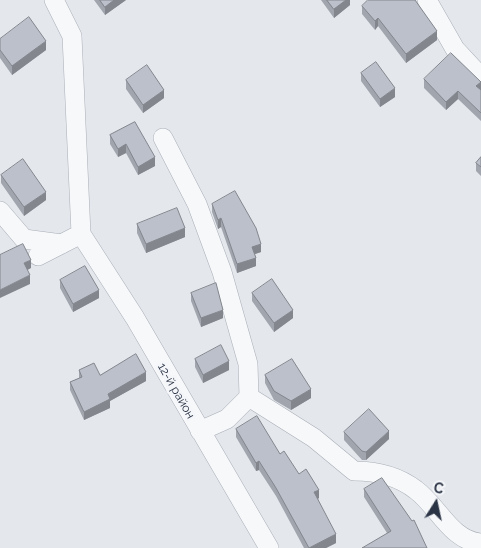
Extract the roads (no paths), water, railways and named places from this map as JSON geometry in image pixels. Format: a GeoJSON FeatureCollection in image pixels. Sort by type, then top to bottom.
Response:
{"type":"FeatureCollection","features":[{"type":"Feature","properties":{"kind":"street"},"geometry":{"type":"LineString","coordinates":[[38,256],[81,234],[72,36],[54,0]]}},
{"type":"Feature","properties":{"kind":"street"},"geometry":{"type":"LineString","coordinates":[[427,0],[455,49],[481,77]]}},
{"type":"Feature","properties":{"kind":"street"},"geometry":{"type":"LineString","coordinates":[[164,138],[197,204],[222,272],[248,364],[249,397],[227,419],[200,431]]}},
{"type":"Feature","properties":{"kind":"street"},"geometry":{"type":"LineString","coordinates":[[0,211],[24,239],[62,244]]}},
{"type":"Feature","properties":{"kind":"street","name":"12-й район"},"geometry":{"type":"LineString","coordinates":[[81,234],[135,318],[269,548]]}},
{"type":"Feature","properties":{"kind":"street"},"geometry":{"type":"LineString","coordinates":[[249,397],[314,438],[354,471],[374,471],[417,490],[447,524],[470,542],[481,543]]}}]}
